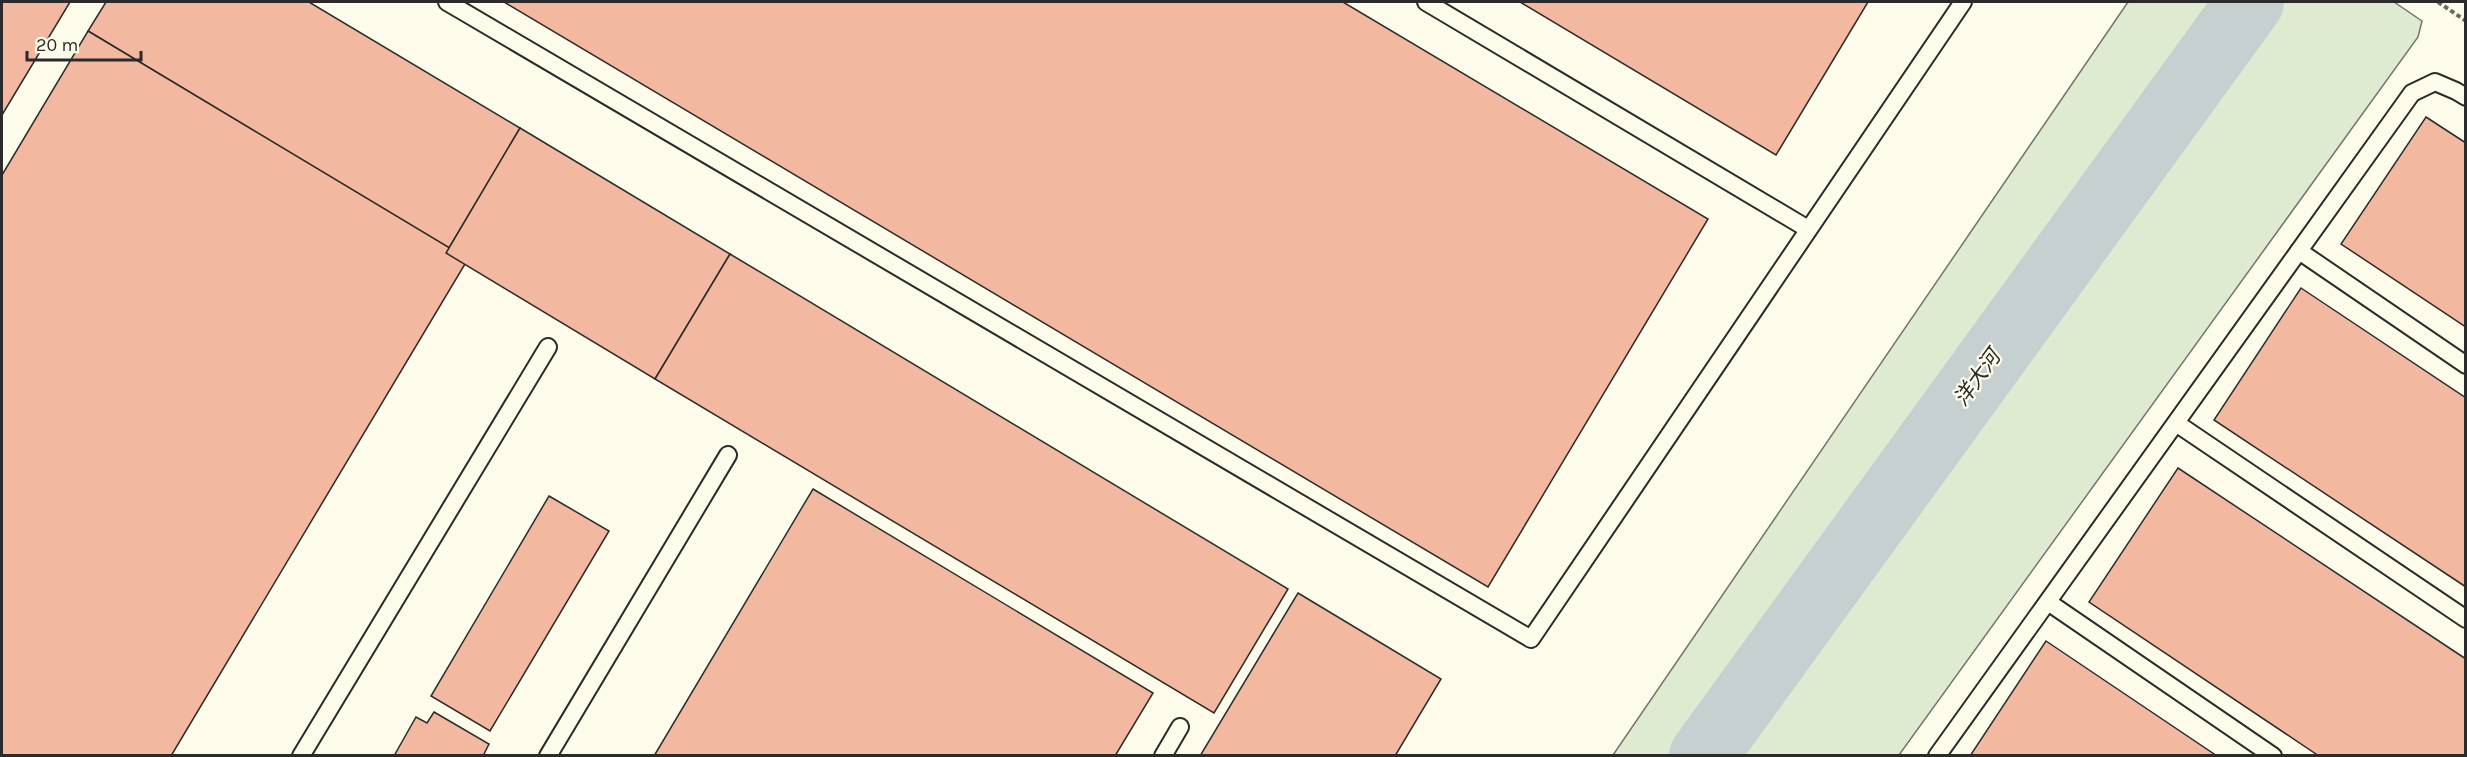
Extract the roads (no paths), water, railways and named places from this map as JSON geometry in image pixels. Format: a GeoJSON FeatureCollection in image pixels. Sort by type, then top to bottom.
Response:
{"type":"FeatureCollection","features":[{"type":"Feature","properties":{"kind":"lane"},"geometry":{"type":"LineString","coordinates":[[447,2],[1530,639],[1962,2]]}},
{"type":"Feature","properties":{"kind":"lane"},"geometry":{"type":"LineString","coordinates":[[1426,2],[1809,229]]}},
{"type":"Feature","properties":{"kind":"lane"},"geometry":{"type":"LineString","coordinates":[[1937,756],[2412,93],[2435,82],[2466,97]]}},
{"type":"Feature","properties":{"kind":"lane"},"geometry":{"type":"LineString","coordinates":[[2299,251],[2466,365]]}},
{"type":"Feature","properties":{"kind":"lane"},"geometry":{"type":"LineString","coordinates":[[300,756],[548,347]]}},
{"type":"Feature","properties":{"kind":"lane"},"geometry":{"type":"LineString","coordinates":[[2176,423],[2466,619]]}},
{"type":"Feature","properties":{"kind":"lane"},"geometry":{"type":"LineString","coordinates":[[548,756],[728,455]]}},
{"type":"Feature","properties":{"kind":"lane"},"geometry":{"type":"LineString","coordinates":[[2048,602],[2273,756]]}},
{"type":"Feature","properties":{"kind":"lane"},"geometry":{"type":"LineString","coordinates":[[1163,756],[1180,727]]}},
{"type":"Feature","properties":{"kind":"waterway","name":"洋大河"},"geometry":{"type":"LineString","coordinates":[[1703,756],[2250,2]]}}]}
